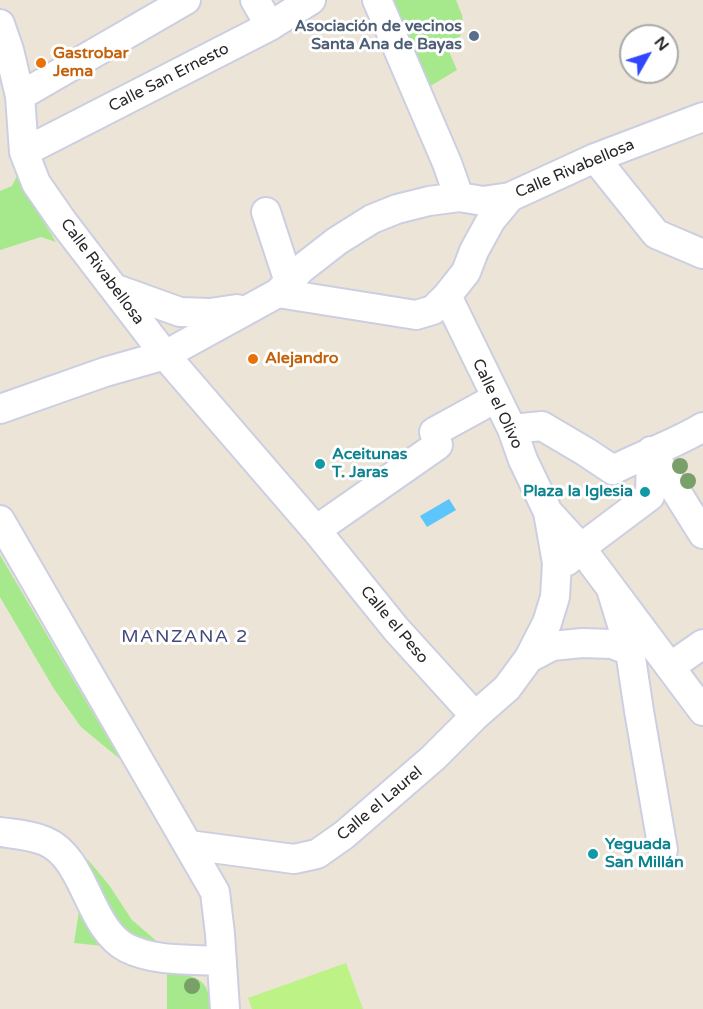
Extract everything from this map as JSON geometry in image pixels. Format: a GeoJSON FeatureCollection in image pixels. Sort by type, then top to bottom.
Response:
{"type":"FeatureCollection","features":[{"type":"Feature","properties":{"kind":"street"},"geometry":{"type":"LineString","coordinates":[[20,96],[186,0]]}},
{"type":"Feature","properties":{"kind":"street"},"geometry":{"type":"LineString","coordinates":[[255,0],[270,26]]}},
{"type":"Feature","properties":{"kind":"street","name":"Calle San Ernesto"},"geometry":{"type":"LineString","coordinates":[[24,152],[270,26],[311,0]]}},
{"type":"Feature","properties":{"kind":"street"},"geometry":{"type":"LineString","coordinates":[[377,0],[447,163],[459,197]]}},
{"type":"Feature","properties":{"kind":"street","name":"Calle Rivabellosa"},"geometry":{"type":"LineString","coordinates":[[3,42],[20,96],[24,152],[36,183],[63,222],[165,355],[284,287],[301,269],[337,241],[372,219],[397,209],[429,201],[459,197],[483,201],[510,197],[595,158],[703,117]]}},
{"type":"Feature","properties":{"kind":"street"},"geometry":{"type":"LineString","coordinates":[[595,158],[656,234],[703,254]]}},
{"type":"Feature","properties":{"kind":"street"},"geometry":{"type":"LineString","coordinates":[[266,213],[284,287],[416,315],[433,310],[447,296],[466,272],[474,251],[491,220],[510,197]]}},
{"type":"Feature","properties":{"kind":"street"},"geometry":{"type":"LineString","coordinates":[[115,288],[180,312],[210,313],[251,307]]}},
{"type":"Feature","properties":{"kind":"street","name":"Calle el Olivo"},"geometry":{"type":"LineString","coordinates":[[447,296],[512,429],[523,460],[548,512],[581,548],[703,711]]}},
{"type":"Feature","properties":{"kind":"street"},"geometry":{"type":"LineString","coordinates":[[0,409],[105,372],[165,355]]}},
{"type":"Feature","properties":{"kind":"street","name":"Calle el Peso"},"geometry":{"type":"LineString","coordinates":[[165,355],[316,530],[396,629],[475,716]]}},
{"type":"Feature","properties":{"kind":"street"},"geometry":{"type":"LineString","coordinates":[[316,530],[438,445],[434,432],[496,399]]}},
{"type":"Feature","properties":{"kind":"street"},"geometry":{"type":"LineString","coordinates":[[512,429],[542,426],[613,470],[651,451],[685,438],[703,427]]}},
{"type":"Feature","properties":{"kind":"street"},"geometry":{"type":"LineString","coordinates":[[651,451],[703,534]]}},
{"type":"Feature","properties":{"kind":"street"},"geometry":{"type":"LineString","coordinates":[[557,570],[581,548],[650,496],[651,451]]}},
{"type":"Feature","properties":{"kind":"street","name":"Calle el Olivo"},"geometry":{"type":"LineString","coordinates":[[529,658],[550,614],[555,597],[557,570],[548,512]]}},
{"type":"Feature","properties":{"kind":"street"},"geometry":{"type":"LineString","coordinates":[[0,520],[215,892],[225,1009]]}},
{"type":"Feature","properties":{"kind":"street","name":"Calle el Olivo"},"geometry":{"type":"LineString","coordinates":[[611,589],[630,651],[663,850]]}},
{"type":"Feature","properties":{"kind":"street"},"geometry":{"type":"LineString","coordinates":[[529,658],[552,646],[582,643],[612,644],[630,651]]}},
{"type":"Feature","properties":{"kind":"street"},"geometry":{"type":"LineString","coordinates":[[670,667],[703,644]]}},
{"type":"Feature","properties":{"kind":"street","name":"Calle el Laurel"},"geometry":{"type":"LineString","coordinates":[[189,845],[294,859],[317,854],[344,835],[433,758],[507,688],[529,658]]}},
{"type":"Feature","properties":{"kind":"street"},"geometry":{"type":"LineString","coordinates":[[0,832],[46,841],[62,854],[77,874],[101,922],[112,938],[128,948],[151,956],[222,960]]}},
{"type":"Feature","properties":{"kind":"green space"},"geometry":{"type":"Polygon","coordinates":[[[391,0],[456,0],[462,15],[464,31],[447,47],[457,70],[427,88],[391,0]]]}},
{"type":"Feature","properties":{"kind":"green space"},"geometry":{"type":"Polygon","coordinates":[[[19,172],[25,191],[56,242],[41,237],[0,250],[0,191],[12,186],[19,172]]]}},
{"type":"Feature","properties":{"kind":"green space"},"geometry":{"type":"Polygon","coordinates":[[[0,555],[120,759],[81,727],[54,689],[0,597],[0,555]]]}},
{"type":"Feature","properties":{"kind":"green space"},"geometry":{"type":"Polygon","coordinates":[[[78,852],[89,861],[109,885],[132,920],[160,944],[124,936],[78,852]]]}},
{"type":"Feature","properties":{"kind":"green space"},"geometry":{"type":"Polygon","coordinates":[[[80,905],[104,946],[74,943],[80,905]]]}},
{"type":"Feature","properties":{"kind":"green space"},"geometry":{"type":"Polygon","coordinates":[[[346,963],[363,1009],[252,1009],[248,998],[346,963]]]}},
{"type":"Feature","properties":{"kind":"green space"},"geometry":{"type":"Polygon","coordinates":[[[167,973],[193,977],[204,984],[210,998],[211,1009],[167,1009],[167,973]]]}},
{"type":"Feature","properties":{"kind":"water"},"geometry":{"type":"Polygon","coordinates":[[[449,499],[456,510],[427,527],[420,516],[449,499]]]}},
{"type":"Feature","properties":{"kind":"place","name":"Asociación de vecinos Santa Ana de Bayas"},"geometry":{"type":"Point","coordinates":[474,36]}},
{"type":"Feature","properties":{"kind":"place","name":"Gastrobar Jema"},"geometry":{"type":"Point","coordinates":[41,63]}},
{"type":"Feature","properties":{"kind":"place","name":"Alejandro"},"geometry":{"type":"Point","coordinates":[253,359]}},
{"type":"Feature","properties":{"kind":"place","name":"Aceitunas T. Jaras"},"geometry":{"type":"Point","coordinates":[320,464]}},
{"type":"Feature","properties":{"kind":"place","name":"Plaza la Iglesia"},"geometry":{"type":"Point","coordinates":[645,492]}},
{"type":"Feature","properties":{"kind":"place","name":"Yeguada San Millán"},"geometry":{"type":"Point","coordinates":[593,854]}},
{"type":"Feature","properties":{"kind":"district","name":"MANZANA 2"},"geometry":{"type":"Point","coordinates":[185,637]}}]}
